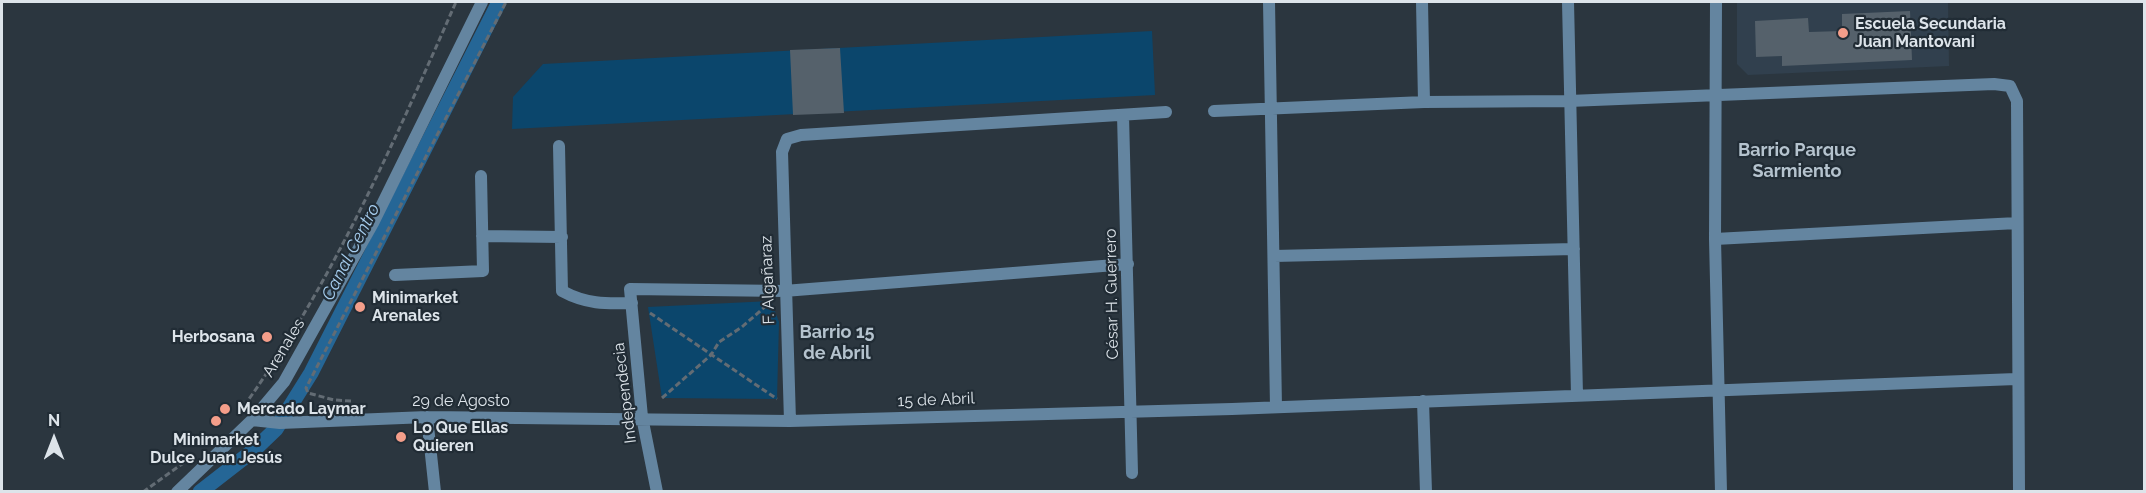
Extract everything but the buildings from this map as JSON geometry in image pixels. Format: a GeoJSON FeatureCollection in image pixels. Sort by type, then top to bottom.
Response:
{"type":"FeatureCollection","features":[{"type":"Feature","properties":{"kind":"street","name":"Arenales"},"geometry":{"type":"LineString","coordinates":[[185,489],[252,420],[284,382],[373,223],[482,2]]}},
{"type":"Feature","properties":{"kind":"street"},"geometry":{"type":"LineString","coordinates":[[1269,2],[1276,407]]}},
{"type":"Feature","properties":{"kind":"street"},"geometry":{"type":"LineString","coordinates":[[1422,2],[1424,102]]}},
{"type":"Feature","properties":{"kind":"street"},"geometry":{"type":"LineString","coordinates":[[1568,2],[1577,395]]}},
{"type":"Feature","properties":{"kind":"street"},"geometry":{"type":"LineString","coordinates":[[1716,2],[1715,239],[1721,492]]}},
{"type":"Feature","properties":{"kind":"street"},"geometry":{"type":"LineString","coordinates":[[1214,111],[1424,102],[1569,101],[1994,84],[2010,86],[2017,101],[2016,379],[2019,492]]}},
{"type":"Feature","properties":{"kind":"street"},"geometry":{"type":"LineString","coordinates":[[1123,115],[1166,112]]}},
{"type":"Feature","properties":{"kind":"street","name":"F. Algañaraz"},"geometry":{"type":"LineString","coordinates":[[790,421],[784,291],[782,152],[787,140],[801,135],[1123,115]]}},
{"type":"Feature","properties":{"kind":"street","name":"César H. Guerrero"},"geometry":{"type":"LineString","coordinates":[[1123,115],[1132,473]]}},
{"type":"Feature","properties":{"kind":"street"},"geometry":{"type":"LineString","coordinates":[[559,146],[562,291],[578,300],[598,304],[632,303]]}},
{"type":"Feature","properties":{"kind":"street"},"geometry":{"type":"LineString","coordinates":[[395,274],[483,271],[481,176]]}},
{"type":"Feature","properties":{"kind":"street"},"geometry":{"type":"LineString","coordinates":[[1715,239],[2017,223]]}},
{"type":"Feature","properties":{"kind":"street"},"geometry":{"type":"LineString","coordinates":[[482,236],[562,237]]}},
{"type":"Feature","properties":{"kind":"street"},"geometry":{"type":"LineString","coordinates":[[1274,256],[1574,249]]}},
{"type":"Feature","properties":{"kind":"street"},"geometry":{"type":"LineString","coordinates":[[784,291],[1128,264]]}},
{"type":"Feature","properties":{"kind":"street","name":"Independecia"},"geometry":{"type":"LineString","coordinates":[[657,492],[642,417],[630,289],[784,291]]}},
{"type":"Feature","properties":{"kind":"street","name":"15 de Abril"},"geometry":{"type":"LineString","coordinates":[[642,417],[790,421],[1232,409],[2016,379]]}},
{"type":"Feature","properties":{"kind":"street"},"geometry":{"type":"LineString","coordinates":[[1423,401],[1425,492]]}},
{"type":"Feature","properties":{"kind":"street","name":"29 de Agosto"},"geometry":{"type":"LineString","coordinates":[[252,420],[276,423],[427,417],[642,417]]}},
{"type":"Feature","properties":{"kind":"street"},"geometry":{"type":"LineString","coordinates":[[427,417],[435,492]]}},
{"type":"Feature","properties":{"kind":"path"},"geometry":{"type":"LineString","coordinates":[[242,410],[260,385],[324,276],[382,167],[456,2]]}},
{"type":"Feature","properties":{"kind":"path"},"geometry":{"type":"LineString","coordinates":[[351,400],[316,396],[308,393],[306,388],[506,2]]}},
{"type":"Feature","properties":{"kind":"path"},"geometry":{"type":"LineString","coordinates":[[662,398],[711,355],[719,342],[742,327],[771,301]]}},
{"type":"Feature","properties":{"kind":"path"},"geometry":{"type":"LineString","coordinates":[[650,313],[777,399]]}},
{"type":"Feature","properties":{"kind":"path"},"geometry":{"type":"LineString","coordinates":[[143,492],[201,450]]}},
{"type":"Feature","properties":{"kind":"shaded area","name":"Escuela Secundaria Juan Mantovani"},"geometry":{"type":"Polygon","coordinates":[[[1737,2],[1948,2],[1949,66],[1748,75],[1737,64],[1737,2]]]}},
{"type":"Feature","properties":{"kind":"shaded area"},"geometry":{"type":"Polygon","coordinates":[[[1152,31],[1155,95],[512,129],[513,97],[543,64],[1152,31]]]}},
{"type":"Feature","properties":{"kind":"shaded area"},"geometry":{"type":"Polygon","coordinates":[[[771,301],[779,322],[777,399],[662,398],[648,307],[771,301]]]}},
{"type":"Feature","properties":{"kind":"waterway","name":"Canal Centro"},"geometry":{"type":"LineString","coordinates":[[200,492],[254,450],[276,429],[311,373],[499,2]]}},
{"type":"Feature","properties":{"kind":"place","name":"Escuela Secundaria Juan Mantovani"},"geometry":{"type":"Point","coordinates":[1843,33]}},
{"type":"Feature","properties":{"kind":"place","name":"Minimarket Arenales"},"geometry":{"type":"Point","coordinates":[360,307]}},
{"type":"Feature","properties":{"kind":"place","name":"Herbosana"},"geometry":{"type":"Point","coordinates":[267,337]}},
{"type":"Feature","properties":{"kind":"place","name":"Mercado Laymar"},"geometry":{"type":"Point","coordinates":[225,409]}},
{"type":"Feature","properties":{"kind":"place","name":"Minimarket Dulce Juan Jesús"},"geometry":{"type":"Point","coordinates":[216,421]}},
{"type":"Feature","properties":{"kind":"place","name":"Lo Que Ellas Quieren"},"geometry":{"type":"Point","coordinates":[401,437]}},
{"type":"Feature","properties":{"kind":"district","name":"Barrio Parque Sarmiento"},"geometry":{"type":"Point","coordinates":[1797,161]}},
{"type":"Feature","properties":{"kind":"district","name":"Barrio 15 de Abril"},"geometry":{"type":"Point","coordinates":[837,343]}}]}
